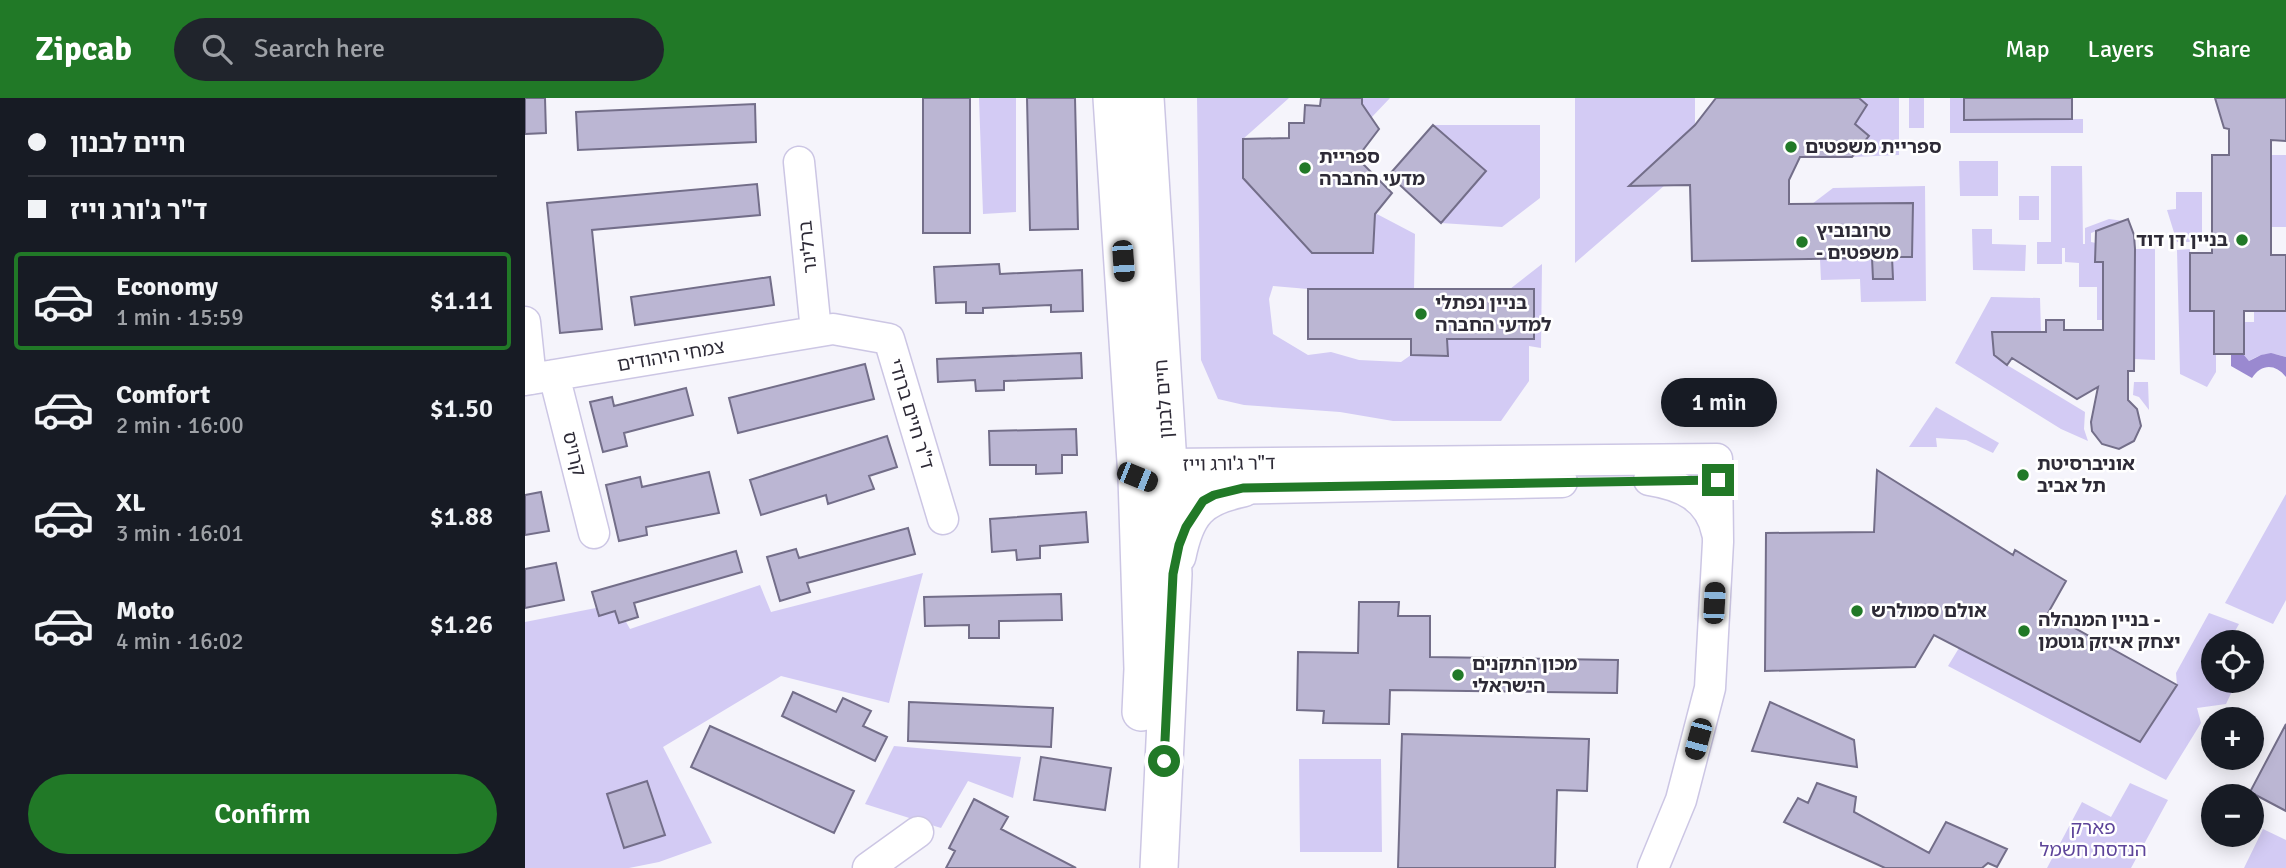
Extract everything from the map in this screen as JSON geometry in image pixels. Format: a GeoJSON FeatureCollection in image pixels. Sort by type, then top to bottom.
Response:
{"type":"FeatureCollection","features":[{"type":"Feature","properties":{"kind":"main road","name":"חיים לבנון"},"geometry":{"type":"LineString","coordinates":[[1112,98],[1158,477],[1173,574],[1159,868]]}},
{"type":"Feature","properties":{"kind":"main road","name":"חיים לבנון"},"geometry":{"type":"LineString","coordinates":[[1134,868],[1143,669],[1158,477],[1145,98]]}},
{"type":"Feature","properties":{"kind":"main road"},"geometry":{"type":"LineString","coordinates":[[1173,574],[1179,545],[1194,513],[1203,501],[1214,495],[1243,488]]}},
{"type":"Feature","properties":{"kind":"street","name":"ברלינר"},"geometry":{"type":"LineString","coordinates":[[799,162],[816,331]]}},
{"type":"Feature","properties":{"kind":"street","name":"קרויס"},"geometry":{"type":"LineString","coordinates":[[525,322],[537,378],[594,533]]}},
{"type":"Feature","properties":{"kind":"street","name":"ד\"ר חיים ברודי"},"geometry":{"type":"LineString","coordinates":[[816,331],[833,329],[889,339],[943,519]]}},
{"type":"Feature","properties":{"kind":"street","name":"צמחי היהודים"},"geometry":{"type":"LineString","coordinates":[[537,378],[816,331]]}},
{"type":"Feature","properties":{"kind":"street","name":"ד\"ר ג'ורג וייז"},"geometry":{"type":"LineString","coordinates":[[1158,477],[1718,470]]}},
{"type":"Feature","properties":{"kind":"street","name":"ד\"ר ג'ורג וייז"},"geometry":{"type":"LineString","coordinates":[[1158,477],[1243,488],[1649,480],[1718,470]]}},
{"type":"Feature","properties":{"kind":"street"},"geometry":{"type":"LineString","coordinates":[[1653,868],[1681,800],[1710,688],[1718,542],[1718,470]]}},
{"type":"Feature","properties":{"kind":"street"},"geometry":{"type":"LineString","coordinates":[[1649,480],[1678,487],[1700,499],[1711,517],[1718,542]]}},
{"type":"Feature","properties":{"kind":"street"},"geometry":{"type":"LineString","coordinates":[[868,868],[918,832]]}},
{"type":"Feature","properties":{"kind":"green space"},"geometry":{"type":"Polygon","coordinates":[[[979,98],[1016,98],[1016,212],[983,214],[979,98]]]}},
{"type":"Feature","properties":{"kind":"green space"},"geometry":{"type":"Polygon","coordinates":[[[1197,98],[1289,98],[1243,139],[1243,177],[1312,253],[1373,253],[1375,213],[1415,234],[1414,290],[1273,286],[1269,299],[1273,334],[1308,355],[1331,352],[1359,360],[1401,362],[1411,355],[1448,356],[1447,339],[1534,339],[1534,290],[1510,289],[1542,264],[1541,348],[1529,346],[1529,381],[1501,421],[1393,421],[1340,412],[1244,405],[1218,399],[1201,360],[1197,98]]]}},
{"type":"Feature","properties":{"kind":"green space"},"geometry":{"type":"Polygon","coordinates":[[[1362,98],[1390,98],[1371,118],[1362,105],[1362,98]]]}},
{"type":"Feature","properties":{"kind":"green space"},"geometry":{"type":"Polygon","coordinates":[[[1575,98],[1695,98],[1695,125],[1665,185],[1575,263],[1575,98]]]}},
{"type":"Feature","properties":{"kind":"green space"},"geometry":{"type":"Polygon","coordinates":[[[1859,98],[1899,98],[1899,155],[1852,157],[1869,137],[1855,124],[1867,105],[1859,98]]]}},
{"type":"Feature","properties":{"kind":"green space"},"geometry":{"type":"Polygon","coordinates":[[[1909,98],[1924,98],[1924,128],[1909,128],[1909,98]]]}},
{"type":"Feature","properties":{"kind":"green space"},"geometry":{"type":"Polygon","coordinates":[[[1950,98],[1964,98],[1965,120],[2083,119],[2083,133],[1950,133],[1950,98]]]}},
{"type":"Feature","properties":{"kind":"green space"},"geometry":{"type":"Polygon","coordinates":[[[1433,125],[1540,125],[1540,198],[1502,227],[1441,223],[1485,171],[1433,125]]]}},
{"type":"Feature","properties":{"kind":"green space"},"geometry":{"type":"Polygon","coordinates":[[[2272,155],[2286,155],[2286,227],[2272,227],[2272,155]]]}},
{"type":"Feature","properties":{"kind":"green space"},"geometry":{"type":"Polygon","coordinates":[[[1959,161],[1998,161],[1998,196],[1960,196],[1959,161]]]}},
{"type":"Feature","properties":{"kind":"green space"},"geometry":{"type":"Polygon","coordinates":[[[2051,166],[2082,166],[2083,244],[2085,228],[2109,219],[2124,221],[2091,233],[2091,242],[2096,243],[2103,262],[2103,320],[2097,320],[2097,287],[2079,287],[2079,263],[2065,262],[2065,248],[2062,248],[2062,264],[2037,264],[2037,242],[2051,242],[2051,166]]]}},
{"type":"Feature","properties":{"kind":"green space"},"geometry":{"type":"Polygon","coordinates":[[[1925,186],[1926,301],[1861,302],[1860,279],[1821,280],[1820,259],[1872,258],[1873,279],[1893,279],[1892,257],[1912,256],[1912,203],[1812,204],[1833,188],[1925,186]]]}},
{"type":"Feature","properties":{"kind":"green space"},"geometry":{"type":"Polygon","coordinates":[[[2176,192],[2202,192],[2202,242],[2177,242],[2167,210],[2176,209],[2176,192]]]}},
{"type":"Feature","properties":{"kind":"green space"},"geometry":{"type":"Polygon","coordinates":[[[2019,196],[2039,196],[2039,220],[2019,220],[2019,196]]]}},
{"type":"Feature","properties":{"kind":"green space"},"geometry":{"type":"Polygon","coordinates":[[[1972,229],[1992,229],[1992,244],[2026,245],[2025,271],[1973,270],[1972,229]]]}},
{"type":"Feature","properties":{"kind":"green space"},"geometry":{"type":"Polygon","coordinates":[[[2135,249],[2155,249],[2155,360],[2134,359],[2135,249]]]}},
{"type":"Feature","properties":{"kind":"green space"},"geometry":{"type":"Polygon","coordinates":[[[2190,249],[2190,310],[2214,311],[2216,372],[2207,387],[2180,374],[2177,250],[2190,249]]]}},
{"type":"Feature","properties":{"kind":"green space"},"geometry":{"type":"Polygon","coordinates":[[[1991,297],[2040,298],[2041,332],[1992,332],[1994,355],[2085,412],[2084,429],[2088,441],[2061,429],[1955,363],[1991,297]]]}},
{"type":"Feature","properties":{"kind":"green space"},"geometry":{"type":"Polygon","coordinates":[[[2254,311],[2286,311],[2286,357],[2267,354],[2249,361],[2244,355],[2244,322],[2254,322],[2254,311]]]}},
{"type":"Feature","properties":{"kind":"green space"},"geometry":{"type":"Polygon","coordinates":[[[2134,382],[2148,382],[2149,410],[2139,397],[2133,395],[2134,382]]]}},
{"type":"Feature","properties":{"kind":"green space"},"geometry":{"type":"Polygon","coordinates":[[[1936,407],[1999,443],[1993,453],[1966,440],[1936,438],[1937,447],[1909,447],[1936,407]]]}},
{"type":"Feature","properties":{"kind":"green space"},"geometry":{"type":"Polygon","coordinates":[[[2286,494],[2286,600],[2273,624],[2225,603],[2286,494]]]}},
{"type":"Feature","properties":{"kind":"green space"},"geometry":{"type":"Polygon","coordinates":[[[923,573],[889,703],[781,676],[663,747],[712,843],[659,862],[629,868],[525,868],[525,622],[616,604],[630,629],[760,585],[771,612],[923,573]]]}},
{"type":"Feature","properties":{"kind":"green space"},"geometry":{"type":"Polygon","coordinates":[[[2209,613],[2239,624],[2236,630],[2201,630],[2201,693],[2231,693],[2226,704],[2197,708],[2201,723],[2166,780],[1948,666],[1959,648],[2177,685],[2176,673],[2209,613]]]}},
{"type":"Feature","properties":{"kind":"green space"},"geometry":{"type":"Polygon","coordinates":[[[894,746],[1021,757],[1013,798],[968,781],[941,828],[865,804],[894,746]]]}},
{"type":"Feature","properties":{"kind":"green space"},"geometry":{"type":"Polygon","coordinates":[[[1299,759],[1381,759],[1382,852],[1300,852],[1299,759]]]}},
{"type":"Feature","properties":{"kind":"green space","name":"פארק הנדסת חשמל"},"geometry":{"type":"Polygon","coordinates":[[[2130,783],[2168,800],[2131,868],[2047,868],[2082,802],[2111,817],[2130,783]]]}},
{"type":"Feature","properties":{"kind":"green space"},"geometry":{"type":"Polygon","coordinates":[[[2264,829],[2286,840],[2286,868],[2244,868],[2254,847],[2264,847],[2264,829]]]}},
{"type":"Feature","properties":{"kind":"shaded area"},"geometry":{"type":"Polygon","coordinates":[[[2271,353],[2286,357],[2286,377],[2277,369],[2268,367],[2252,378],[2231,366],[2231,355],[2244,355],[2249,361],[2271,353]]]}},
{"type":"Feature","properties":{"kind":"building"},"geometry":{"type":"Polygon","coordinates":[[[525,98],[545,98],[546,133],[525,134],[525,98]]]}},
{"type":"Feature","properties":{"kind":"building"},"geometry":{"type":"Polygon","coordinates":[[[923,98],[970,98],[970,233],[923,233],[923,98]]]}},
{"type":"Feature","properties":{"kind":"building"},"geometry":{"type":"Polygon","coordinates":[[[1027,98],[1075,98],[1078,229],[1030,230],[1027,98]]]}},
{"type":"Feature","properties":{"kind":"building","name":"ספריית מדעי החברה"},"geometry":{"type":"Polygon","coordinates":[[[1321,98],[1362,98],[1362,104],[1379,129],[1357,158],[1392,193],[1375,214],[1373,253],[1312,253],[1243,178],[1243,139],[1289,138],[1289,123],[1304,123],[1305,105],[1320,106],[1321,98]]]}},
{"type":"Feature","properties":{"kind":"building"},"geometry":{"type":"Polygon","coordinates":[[[1716,98],[1859,98],[1867,105],[1855,124],[1869,136],[1852,157],[1800,157],[1789,180],[1789,204],[1913,203],[1912,257],[1892,257],[1893,279],[1873,279],[1872,258],[1692,261],[1690,185],[1629,186],[1695,125],[1716,98]]]}},
{"type":"Feature","properties":{"kind":"building"},"geometry":{"type":"Polygon","coordinates":[[[1964,98],[2072,98],[2072,119],[1964,120],[1964,98]]]}},
{"type":"Feature","properties":{"kind":"building","name":"בניין דן דוד"},"geometry":{"type":"Polygon","coordinates":[[[2215,98],[2286,98],[2286,141],[2271,140],[2271,255],[2286,255],[2286,311],[2244,311],[2244,354],[2214,354],[2214,311],[2190,311],[2190,253],[2212,253],[2212,155],[2229,155],[2229,129],[2224,128],[2215,98]]]}},
{"type":"Feature","properties":{"kind":"building"},"geometry":{"type":"Polygon","coordinates":[[[755,104],[756,142],[578,150],[576,112],[755,104]]]}},
{"type":"Feature","properties":{"kind":"building"},"geometry":{"type":"Polygon","coordinates":[[[1433,125],[1486,171],[1441,223],[1389,175],[1433,125]]]}},
{"type":"Feature","properties":{"kind":"building"},"geometry":{"type":"Polygon","coordinates":[[[757,184],[760,215],[592,230],[602,329],[560,333],[547,203],[757,184]]]}},
{"type":"Feature","properties":{"kind":"building"},"geometry":{"type":"Polygon","coordinates":[[[2128,219],[2134,235],[2135,249],[2134,371],[2128,371],[2128,400],[2137,409],[2141,426],[2134,441],[2119,449],[2102,444],[2092,431],[2091,422],[2098,387],[2077,399],[2012,358],[2007,365],[1994,355],[1992,332],[2046,332],[2046,320],[2064,320],[2064,330],[2103,330],[2103,262],[2095,262],[2096,231],[2128,219]]]}},
{"type":"Feature","properties":{"kind":"building"},"geometry":{"type":"Polygon","coordinates":[[[999,264],[1000,274],[1082,270],[1083,311],[1051,312],[1051,305],[983,308],[983,313],[966,313],[966,302],[936,303],[934,267],[999,264]]]}},
{"type":"Feature","properties":{"kind":"building"},"geometry":{"type":"Polygon","coordinates":[[[770,277],[774,305],[635,325],[631,297],[770,277]]]}},
{"type":"Feature","properties":{"kind":"building","name":"בניין נפתלי למדעי החברה"},"geometry":{"type":"Polygon","coordinates":[[[1308,289],[1534,289],[1534,339],[1447,339],[1448,356],[1411,355],[1411,339],[1308,339],[1308,289]]]}},
{"type":"Feature","properties":{"kind":"building"},"geometry":{"type":"Polygon","coordinates":[[[1081,353],[1082,378],[1004,381],[1004,390],[976,391],[975,380],[938,382],[937,359],[1081,353]]]}},
{"type":"Feature","properties":{"kind":"building"},"geometry":{"type":"Polygon","coordinates":[[[865,364],[874,399],[738,433],[729,398],[865,364]]]}},
{"type":"Feature","properties":{"kind":"building"},"geometry":{"type":"Polygon","coordinates":[[[686,388],[693,415],[624,433],[627,446],[603,452],[590,402],[612,397],[614,406],[686,388]]]}},
{"type":"Feature","properties":{"kind":"building"},"geometry":{"type":"Polygon","coordinates":[[[1076,429],[1077,455],[1062,455],[1062,473],[1036,474],[1036,465],[990,465],[989,431],[1076,429]]]}},
{"type":"Feature","properties":{"kind":"building"},"geometry":{"type":"Polygon","coordinates":[[[887,436],[897,467],[869,476],[874,489],[828,504],[826,495],[761,515],[750,480],[887,436]]]}},
{"type":"Feature","properties":{"kind":"building"},"geometry":{"type":"Polygon","coordinates":[[[1877,470],[2013,555],[2015,550],[2066,581],[2048,613],[2177,685],[2140,742],[1934,635],[1915,667],[1765,671],[1766,533],[1874,532],[1877,470]]]}},
{"type":"Feature","properties":{"kind":"building"},"geometry":{"type":"Polygon","coordinates":[[[709,472],[719,513],[646,527],[647,535],[619,541],[606,485],[640,477],[642,487],[709,472]]]}},
{"type":"Feature","properties":{"kind":"building"},"geometry":{"type":"Polygon","coordinates":[[[541,492],[549,531],[525,535],[525,495],[541,492]]]}},
{"type":"Feature","properties":{"kind":"building"},"geometry":{"type":"Polygon","coordinates":[[[1086,512],[1088,542],[1040,546],[1040,558],[1017,560],[1016,550],[992,552],[990,519],[1086,512]]]}},
{"type":"Feature","properties":{"kind":"building"},"geometry":{"type":"Polygon","coordinates":[[[908,528],[915,554],[807,583],[810,592],[780,601],[767,557],[796,549],[799,558],[908,528]]]}},
{"type":"Feature","properties":{"kind":"building"},"geometry":{"type":"Polygon","coordinates":[[[736,551],[742,572],[634,603],[638,617],[619,623],[615,611],[599,616],[592,592],[736,551]]]}},
{"type":"Feature","properties":{"kind":"building"},"geometry":{"type":"Polygon","coordinates":[[[556,563],[564,600],[525,608],[525,569],[556,563]]]}},
{"type":"Feature","properties":{"kind":"building"},"geometry":{"type":"Polygon","coordinates":[[[1061,594],[1062,620],[999,621],[999,638],[969,638],[969,625],[925,626],[924,597],[1061,594]]]}},
{"type":"Feature","properties":{"kind":"building","name":"מכון התקנים הישראלי"},"geometry":{"type":"Polygon","coordinates":[[[1359,602],[1399,602],[1398,616],[1430,616],[1430,657],[1618,660],[1617,693],[1390,690],[1389,724],[1323,723],[1324,711],[1297,710],[1298,652],[1358,653],[1359,602]]]}},
{"type":"Feature","properties":{"kind":"building"},"geometry":{"type":"Polygon","coordinates":[[[793,692],[836,712],[843,698],[871,711],[863,726],[887,737],[875,761],[782,716],[793,692]]]}},
{"type":"Feature","properties":{"kind":"building"},"geometry":{"type":"Polygon","coordinates":[[[909,702],[1053,708],[1051,747],[908,741],[909,702]]]}},
{"type":"Feature","properties":{"kind":"building"},"geometry":{"type":"Polygon","coordinates":[[[1770,702],[1854,740],[1857,767],[1752,751],[1770,702]]]}},
{"type":"Feature","properties":{"kind":"building"},"geometry":{"type":"Polygon","coordinates":[[[2286,724],[2286,811],[2264,799],[2264,784],[2254,784],[2286,724]]]}},
{"type":"Feature","properties":{"kind":"building"},"geometry":{"type":"Polygon","coordinates":[[[710,726],[854,791],[834,833],[691,767],[710,726]]]}},
{"type":"Feature","properties":{"kind":"building","name":"מכון התקנים הישראלי"},"geometry":{"type":"Polygon","coordinates":[[[1402,734],[1589,739],[1587,791],[1557,790],[1555,868],[1398,868],[1402,734]]]}},
{"type":"Feature","properties":{"kind":"building"},"geometry":{"type":"Polygon","coordinates":[[[1041,757],[1111,768],[1105,810],[1034,800],[1041,757]]]}},
{"type":"Feature","properties":{"kind":"building"},"geometry":{"type":"Polygon","coordinates":[[[647,781],[665,835],[624,848],[607,794],[647,781]]]}},
{"type":"Feature","properties":{"kind":"building"},"geometry":{"type":"Polygon","coordinates":[[[1817,783],[1856,797],[1854,812],[1929,853],[1946,822],[2007,849],[1997,867],[1988,863],[1982,868],[1885,868],[1784,822],[1798,798],[1808,803],[1817,783]]]}},
{"type":"Feature","properties":{"kind":"building"},"geometry":{"type":"Polygon","coordinates":[[[974,799],[1008,817],[1001,829],[1076,868],[946,868],[955,851],[949,848],[974,799]]]}},
{"type":"Feature","properties":{"kind":"place","name":"ספריית משפטים"},"geometry":{"type":"Point","coordinates":[1791,147]}},
{"type":"Feature","properties":{"kind":"place","name":"ספריית מדעי החברה"},"geometry":{"type":"Point","coordinates":[1305,168]}},
{"type":"Feature","properties":{"kind":"place","name":"בניין דן דוד"},"geometry":{"type":"Point","coordinates":[2242,240]}},
{"type":"Feature","properties":{"kind":"place","name":"טרובוביץ - משפטים"},"geometry":{"type":"Point","coordinates":[1802,242]}},
{"type":"Feature","properties":{"kind":"place","name":"בניין נפתלי למדעי החברה"},"geometry":{"type":"Point","coordinates":[1421,314]}},
{"type":"Feature","properties":{"kind":"place","name":"אוניברסיטת תל אביב"},"geometry":{"type":"Point","coordinates":[2023,475]}},
{"type":"Feature","properties":{"kind":"place","name":"אולם סמולרש"},"geometry":{"type":"Point","coordinates":[1857,611]}},
{"type":"Feature","properties":{"kind":"place","name":"בניין המנהלה - יצחק אייזק גוטמן"},"geometry":{"type":"Point","coordinates":[2024,631]}},
{"type":"Feature","properties":{"kind":"place","name":"מכון התקנים הישראלי"},"geometry":{"type":"Point","coordinates":[1458,675]}},
{"type":"Feature","properties":{"kind":"route"},"geometry":{"type":"LineString","coordinates":[[1164,761],[1173,574],[1186,527],[1203,501],[1214,495],[1243,488],[1718,480]]}}]}
